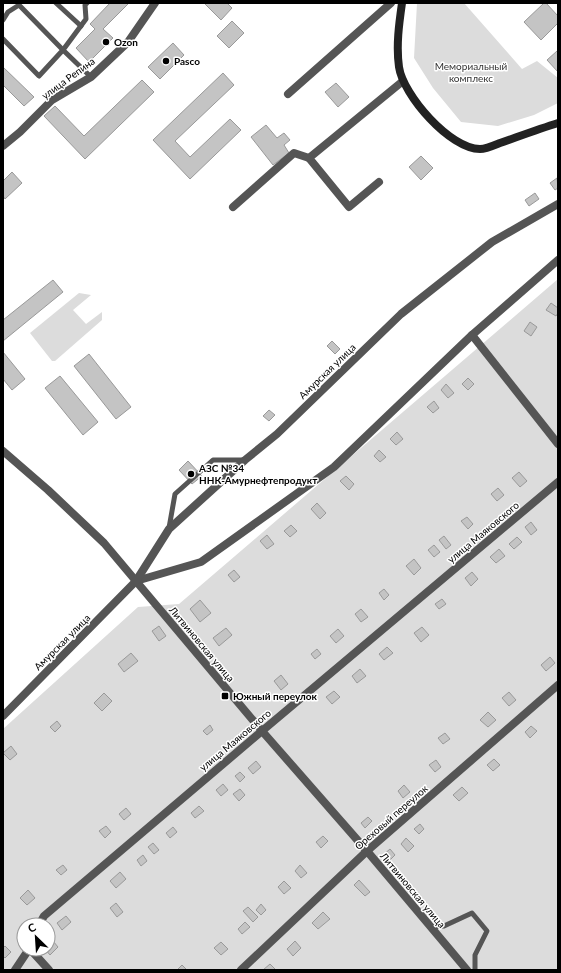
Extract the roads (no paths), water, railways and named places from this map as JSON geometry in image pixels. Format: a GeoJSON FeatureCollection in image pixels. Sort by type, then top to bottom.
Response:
{"type":"FeatureCollection","features":[{"type":"Feature","properties":{"kind":"main road"},"geometry":{"type":"LineString","coordinates":[[402,3],[398,40],[399,67],[403,81],[417,104],[448,136],[464,146],[481,149],[558,123]]}},
{"type":"Feature","properties":{"kind":"street","name":"улица Репина"},"geometry":{"type":"LineString","coordinates":[[3,146],[20,132],[52,100],[91,77],[128,42],[155,3]]}},
{"type":"Feature","properties":{"kind":"street"},"geometry":{"type":"LineString","coordinates":[[288,94],[391,3]]}},
{"type":"Feature","properties":{"kind":"street"},"geometry":{"type":"LineString","coordinates":[[309,158],[403,81]]}},
{"type":"Feature","properties":{"kind":"street"},"geometry":{"type":"LineString","coordinates":[[233,207],[294,153],[309,158],[349,207],[379,182]]}},
{"type":"Feature","properties":{"kind":"street","name":"Амурская улица"},"geometry":{"type":"LineString","coordinates":[[3,716],[136,581],[169,529],[245,460],[277,434],[400,314],[492,242],[558,204]]}},
{"type":"Feature","properties":{"kind":"street","name":"Амурская улица"},"geometry":{"type":"LineString","coordinates":[[136,581],[201,562],[334,467],[472,335],[558,260]]}},
{"type":"Feature","properties":{"kind":"street"},"geometry":{"type":"LineString","coordinates":[[472,335],[558,444]]}},
{"type":"Feature","properties":{"kind":"street","name":"Литвиновская улица"},"geometry":{"type":"LineString","coordinates":[[3,451],[48,490],[104,543],[262,731],[367,851],[467,970]]}},
{"type":"Feature","properties":{"kind":"street","name":"улица Маяковского"},"geometry":{"type":"LineString","coordinates":[[43,917],[558,482]]}},
{"type":"Feature","properties":{"kind":"street","name":"Ореховый переулок"},"geometry":{"type":"LineString","coordinates":[[241,970],[367,851],[558,685]]}},
{"type":"Feature","properties":{"kind":"street"},"geometry":{"type":"LineString","coordinates":[[15,970],[24,957]]}},
{"type":"Feature","properties":{"kind":"street"},"geometry":{"type":"LineString","coordinates":[[37,957],[48,970]]}},
{"type":"Feature","properties":{"kind":"lane"},"geometry":{"type":"LineString","coordinates":[[56,3],[81,26]]}},
{"type":"Feature","properties":{"kind":"lane"},"geometry":{"type":"LineString","coordinates":[[3,39],[39,76],[63,50],[86,19],[85,5],[87,3]]}},
{"type":"Feature","properties":{"kind":"lane"},"geometry":{"type":"LineString","coordinates":[[3,20],[8,12],[19,5],[91,77]]}},
{"type":"Feature","properties":{"kind":"lane"},"geometry":{"type":"LineString","coordinates":[[169,529],[175,494],[213,460],[245,460]]}},
{"type":"Feature","properties":{"kind":"lane"},"geometry":{"type":"LineString","coordinates":[[431,927],[444,926],[472,913],[487,931],[475,955],[475,970]]}},
{"type":"Feature","properties":{"kind":"place","name":"Ozon"},"geometry":{"type":"Point","coordinates":[106,42]}},
{"type":"Feature","properties":{"kind":"place","name":"Pasco"},"geometry":{"type":"Point","coordinates":[166,61]}},
{"type":"Feature","properties":{"kind":"place","name":"АЗС №34 ННК-Амурнефтепродукт"},"geometry":{"type":"Point","coordinates":[191,474]}},
{"type":"Feature","properties":{"kind":"place","name":"Южный переулок"},"geometry":{"type":"Point","coordinates":[225,696]}},
{"type":"Feature","properties":{"kind":"park label","name":"Мемориальный комплекс"},"geometry":{"type":"Point","coordinates":[471,72]}}]}
